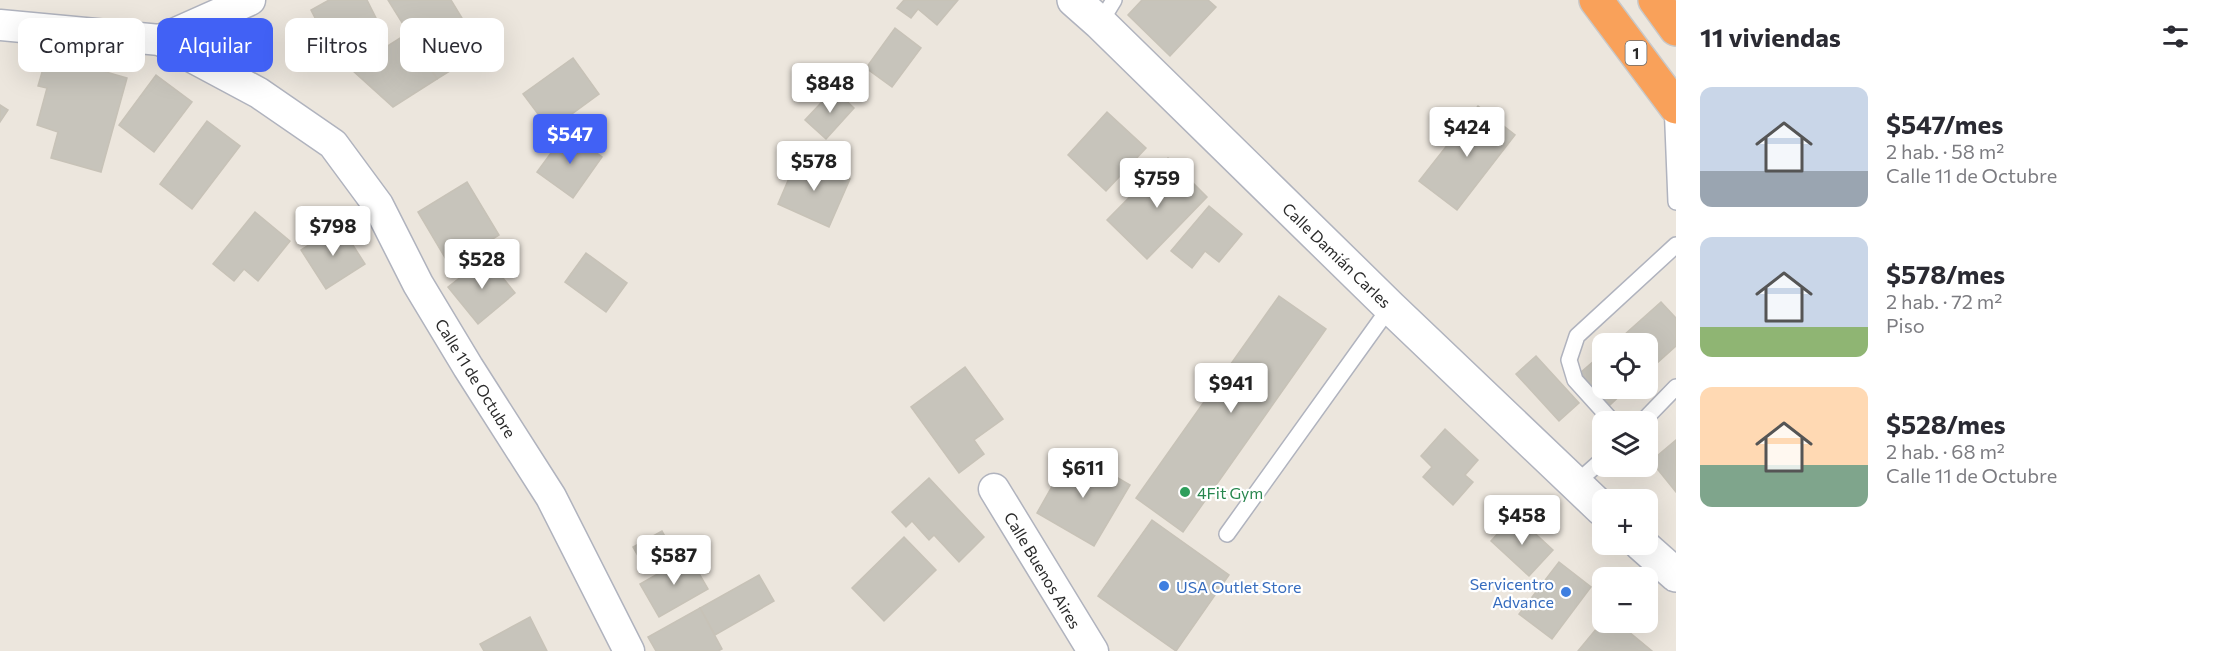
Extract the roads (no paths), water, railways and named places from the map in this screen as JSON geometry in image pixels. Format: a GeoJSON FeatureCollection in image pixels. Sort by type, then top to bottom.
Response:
{"type":"FeatureCollection","features":[{"type":"Feature","properties":{"kind":"highway","name":"1"},"geometry":{"type":"LineString","coordinates":[[1596,0],[1674,105]]}},
{"type":"Feature","properties":{"kind":"highway"},"geometry":{"type":"LineString","coordinates":[[1655,0],[1676,29]]}},
{"type":"Feature","properties":{"kind":"street"},"geometry":{"type":"LineString","coordinates":[[210,18],[250,0]]}},
{"type":"Feature","properties":{"kind":"street","name":"Calle Damián Carles"},"geometry":{"type":"LineString","coordinates":[[1074,0],[1107,11],[1390,307],[1592,500]]}},
{"type":"Feature","properties":{"kind":"street","name":"Calle 11 de Octubre"},"geometry":{"type":"LineString","coordinates":[[0,25],[157,40]]}},
{"type":"Feature","properties":{"kind":"street","name":"Calle 11 de Octubre"},"geometry":{"type":"LineString","coordinates":[[220,72],[259,93],[333,144],[378,206],[424,294],[551,497],[629,651]]}},
{"type":"Feature","properties":{"kind":"street","name":"Calle Buenos Aires"},"geometry":{"type":"LineString","coordinates":[[994,489],[1093,651]]}},
{"type":"Feature","properties":{"kind":"lane"},"geometry":{"type":"LineString","coordinates":[[1674,105],[1676,202]]}},
{"type":"Feature","properties":{"kind":"lane"},"geometry":{"type":"LineString","coordinates":[[1603,411],[1575,380],[1569,360],[1577,336],[1676,245]]}},
{"type":"Feature","properties":{"kind":"lane"},"geometry":{"type":"LineString","coordinates":[[1227,534],[1390,307]]}},
{"type":"Feature","properties":{"kind":"lane"},"geometry":{"type":"LineString","coordinates":[[1653,411],[1676,387]]}},
{"type":"Feature","properties":{"kind":"lane"},"geometry":{"type":"LineString","coordinates":[[1575,484],[1592,469]]}},
{"type":"Feature","properties":{"kind":"place","name":"4Fit Gym"},"geometry":{"type":"Point","coordinates":[1185,492]}},
{"type":"Feature","properties":{"kind":"place","name":"USA Outlet Store"},"geometry":{"type":"Point","coordinates":[1164,586]}},
{"type":"Feature","properties":{"kind":"place","name":"Servicentro Advance"},"geometry":{"type":"Point","coordinates":[1566,592]}}]}
